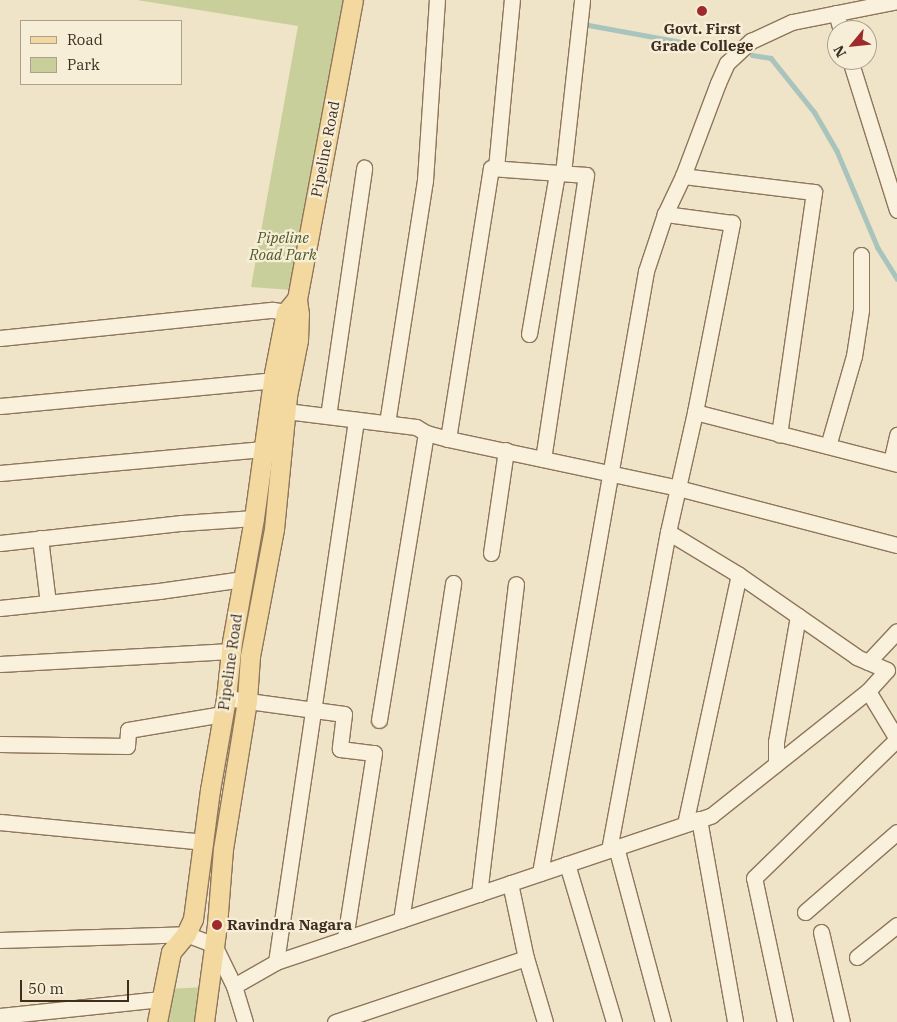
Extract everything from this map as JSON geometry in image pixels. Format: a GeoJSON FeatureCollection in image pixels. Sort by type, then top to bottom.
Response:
{"type":"FeatureCollection","features":[{"type":"Feature","properties":{"kind":"main road","name":"Pipeline Road"},"geometry":{"type":"LineString","coordinates":[[157,1022],[171,952],[186,934],[193,919],[210,790],[225,706],[231,650],[242,580],[254,518],[273,380],[294,308],[353,0]]}},
{"type":"Feature","properties":{"kind":"main road","name":"Pipeline Road"},"geometry":{"type":"LineString","coordinates":[[204,1022],[224,849],[247,700],[250,656],[274,530],[294,308]]}},
{"type":"Feature","properties":{"kind":"street"},"geometry":{"type":"LineString","coordinates":[[387,423],[425,180],[437,0]]}},
{"type":"Feature","properties":{"kind":"street"},"geometry":{"type":"LineString","coordinates":[[496,168],[512,0]]}},
{"type":"Feature","properties":{"kind":"street"},"geometry":{"type":"LineString","coordinates":[[529,334],[560,173],[582,0]]}},
{"type":"Feature","properties":{"kind":"street"},"geometry":{"type":"LineString","coordinates":[[540,873],[609,473],[645,279],[665,214],[683,176],[722,72],[734,54],[751,41],[792,22],[897,1]]}},
{"type":"Feature","properties":{"kind":"street"},"geometry":{"type":"LineString","coordinates":[[836,13],[838,20]]}},
{"type":"Feature","properties":{"kind":"street"},"geometry":{"type":"LineString","coordinates":[[853,70],[897,210]]}},
{"type":"Feature","properties":{"kind":"street"},"geometry":{"type":"LineString","coordinates":[[328,416],[364,168]]}},
{"type":"Feature","properties":{"kind":"street"},"geometry":{"type":"LineString","coordinates":[[448,439],[491,168],[586,175],[543,459]]}},
{"type":"Feature","properties":{"kind":"street"},"geometry":{"type":"LineString","coordinates":[[683,176],[814,192],[779,434]]}},
{"type":"Feature","properties":{"kind":"street"},"geometry":{"type":"LineString","coordinates":[[663,1022],[613,848],[668,532],[695,412],[732,223],[665,214]]}},
{"type":"Feature","properties":{"kind":"street"},"geometry":{"type":"LineString","coordinates":[[828,446],[854,356],[861,310],[861,255]]}},
{"type":"Feature","properties":{"kind":"street"},"geometry":{"type":"LineString","coordinates":[[0,338],[294,308]]}},
{"type":"Feature","properties":{"kind":"street"},"geometry":{"type":"LineString","coordinates":[[0,406],[273,380]]}},
{"type":"Feature","properties":{"kind":"street"},"geometry":{"type":"LineString","coordinates":[[286,411],[416,427],[426,433],[448,439],[678,488],[897,545]]}},
{"type":"Feature","properties":{"kind":"street"},"geometry":{"type":"LineString","coordinates":[[695,412],[894,463],[897,434]]}},
{"type":"Feature","properties":{"kind":"street"},"geometry":{"type":"LineString","coordinates":[[276,962],[356,420]]}},
{"type":"Feature","properties":{"kind":"street"},"geometry":{"type":"LineString","coordinates":[[379,720],[426,433]]}},
{"type":"Feature","properties":{"kind":"street"},"geometry":{"type":"LineString","coordinates":[[0,473],[264,449]]}},
{"type":"Feature","properties":{"kind":"street"},"geometry":{"type":"LineString","coordinates":[[491,553],[506,450]]}},
{"type":"Feature","properties":{"kind":"street"},"geometry":{"type":"LineString","coordinates":[[0,542],[254,518]]}},
{"type":"Feature","properties":{"kind":"street"},"geometry":{"type":"LineString","coordinates":[[234,986],[276,962],[712,815],[892,671],[857,657],[738,574],[668,532]]}},
{"type":"Feature","properties":{"kind":"street"},"geometry":{"type":"LineString","coordinates":[[40,538],[48,603]]}},
{"type":"Feature","properties":{"kind":"street"},"geometry":{"type":"LineString","coordinates":[[736,1022],[692,822],[738,574]]}},
{"type":"Feature","properties":{"kind":"street"},"geometry":{"type":"LineString","coordinates":[[0,608],[242,580]]}},
{"type":"Feature","properties":{"kind":"street"},"geometry":{"type":"LineString","coordinates":[[401,920],[453,583]]}},
{"type":"Feature","properties":{"kind":"street"},"geometry":{"type":"LineString","coordinates":[[479,894],[516,584]]}},
{"type":"Feature","properties":{"kind":"street"},"geometry":{"type":"LineString","coordinates":[[776,764],[776,742],[798,616]]}},
{"type":"Feature","properties":{"kind":"street"},"geometry":{"type":"LineString","coordinates":[[868,662],[897,631]]}},
{"type":"Feature","properties":{"kind":"street"},"geometry":{"type":"LineString","coordinates":[[0,664],[231,650]]}},
{"type":"Feature","properties":{"kind":"street"},"geometry":{"type":"LineString","coordinates":[[785,1022],[754,878],[897,739],[868,691]]}},
{"type":"Feature","properties":{"kind":"street"},"geometry":{"type":"LineString","coordinates":[[0,744],[127,746],[128,730],[247,700],[344,714],[340,749],[374,753],[345,939]]}},
{"type":"Feature","properties":{"kind":"street"},"geometry":{"type":"LineString","coordinates":[[0,822],[204,842]]}},
{"type":"Feature","properties":{"kind":"street"},"geometry":{"type":"LineString","coordinates":[[805,912],[897,832]]}},
{"type":"Feature","properties":{"kind":"street"},"geometry":{"type":"LineString","coordinates":[[567,864],[614,1022]]}},
{"type":"Feature","properties":{"kind":"street"},"geometry":{"type":"LineString","coordinates":[[510,883],[526,958],[545,1022]]}},
{"type":"Feature","properties":{"kind":"street"},"geometry":{"type":"LineString","coordinates":[[857,957],[897,926]]}},
{"type":"Feature","properties":{"kind":"street"},"geometry":{"type":"LineString","coordinates":[[821,932],[842,1022]]}},
{"type":"Feature","properties":{"kind":"street"},"geometry":{"type":"LineString","coordinates":[[0,940],[186,934],[214,945],[234,986],[245,1022]]}},
{"type":"Feature","properties":{"kind":"street"},"geometry":{"type":"LineString","coordinates":[[335,1022],[526,958]]}},
{"type":"Feature","properties":{"kind":"street"},"geometry":{"type":"LineString","coordinates":[[0,1016],[161,999]]}},
{"type":"Feature","properties":{"kind":"green space","name":"Pipeline Road Park"},"geometry":{"type":"Polygon","coordinates":[[[137,0],[350,0],[291,290],[251,287],[298,26],[137,0]]]}},
{"type":"Feature","properties":{"kind":"green space"},"geometry":{"type":"Polygon","coordinates":[[[206,987],[201,1022],[162,1022],[166,989],[206,987]]]}},
{"type":"Feature","properties":{"kind":"waterway"},"geometry":{"type":"LineString","coordinates":[[583,24],[725,50]]}},
{"type":"Feature","properties":{"kind":"waterway"},"geometry":{"type":"LineString","coordinates":[[752,55],[771,58],[815,113],[837,151],[878,248],[897,278]]}},
{"type":"Feature","properties":{"kind":"place","name":"Govt. First Grade College"},"geometry":{"type":"Point","coordinates":[702,11]}},
{"type":"Feature","properties":{"kind":"place","name":"Ravindra Nagara"},"geometry":{"type":"Point","coordinates":[217,925]}}]}
